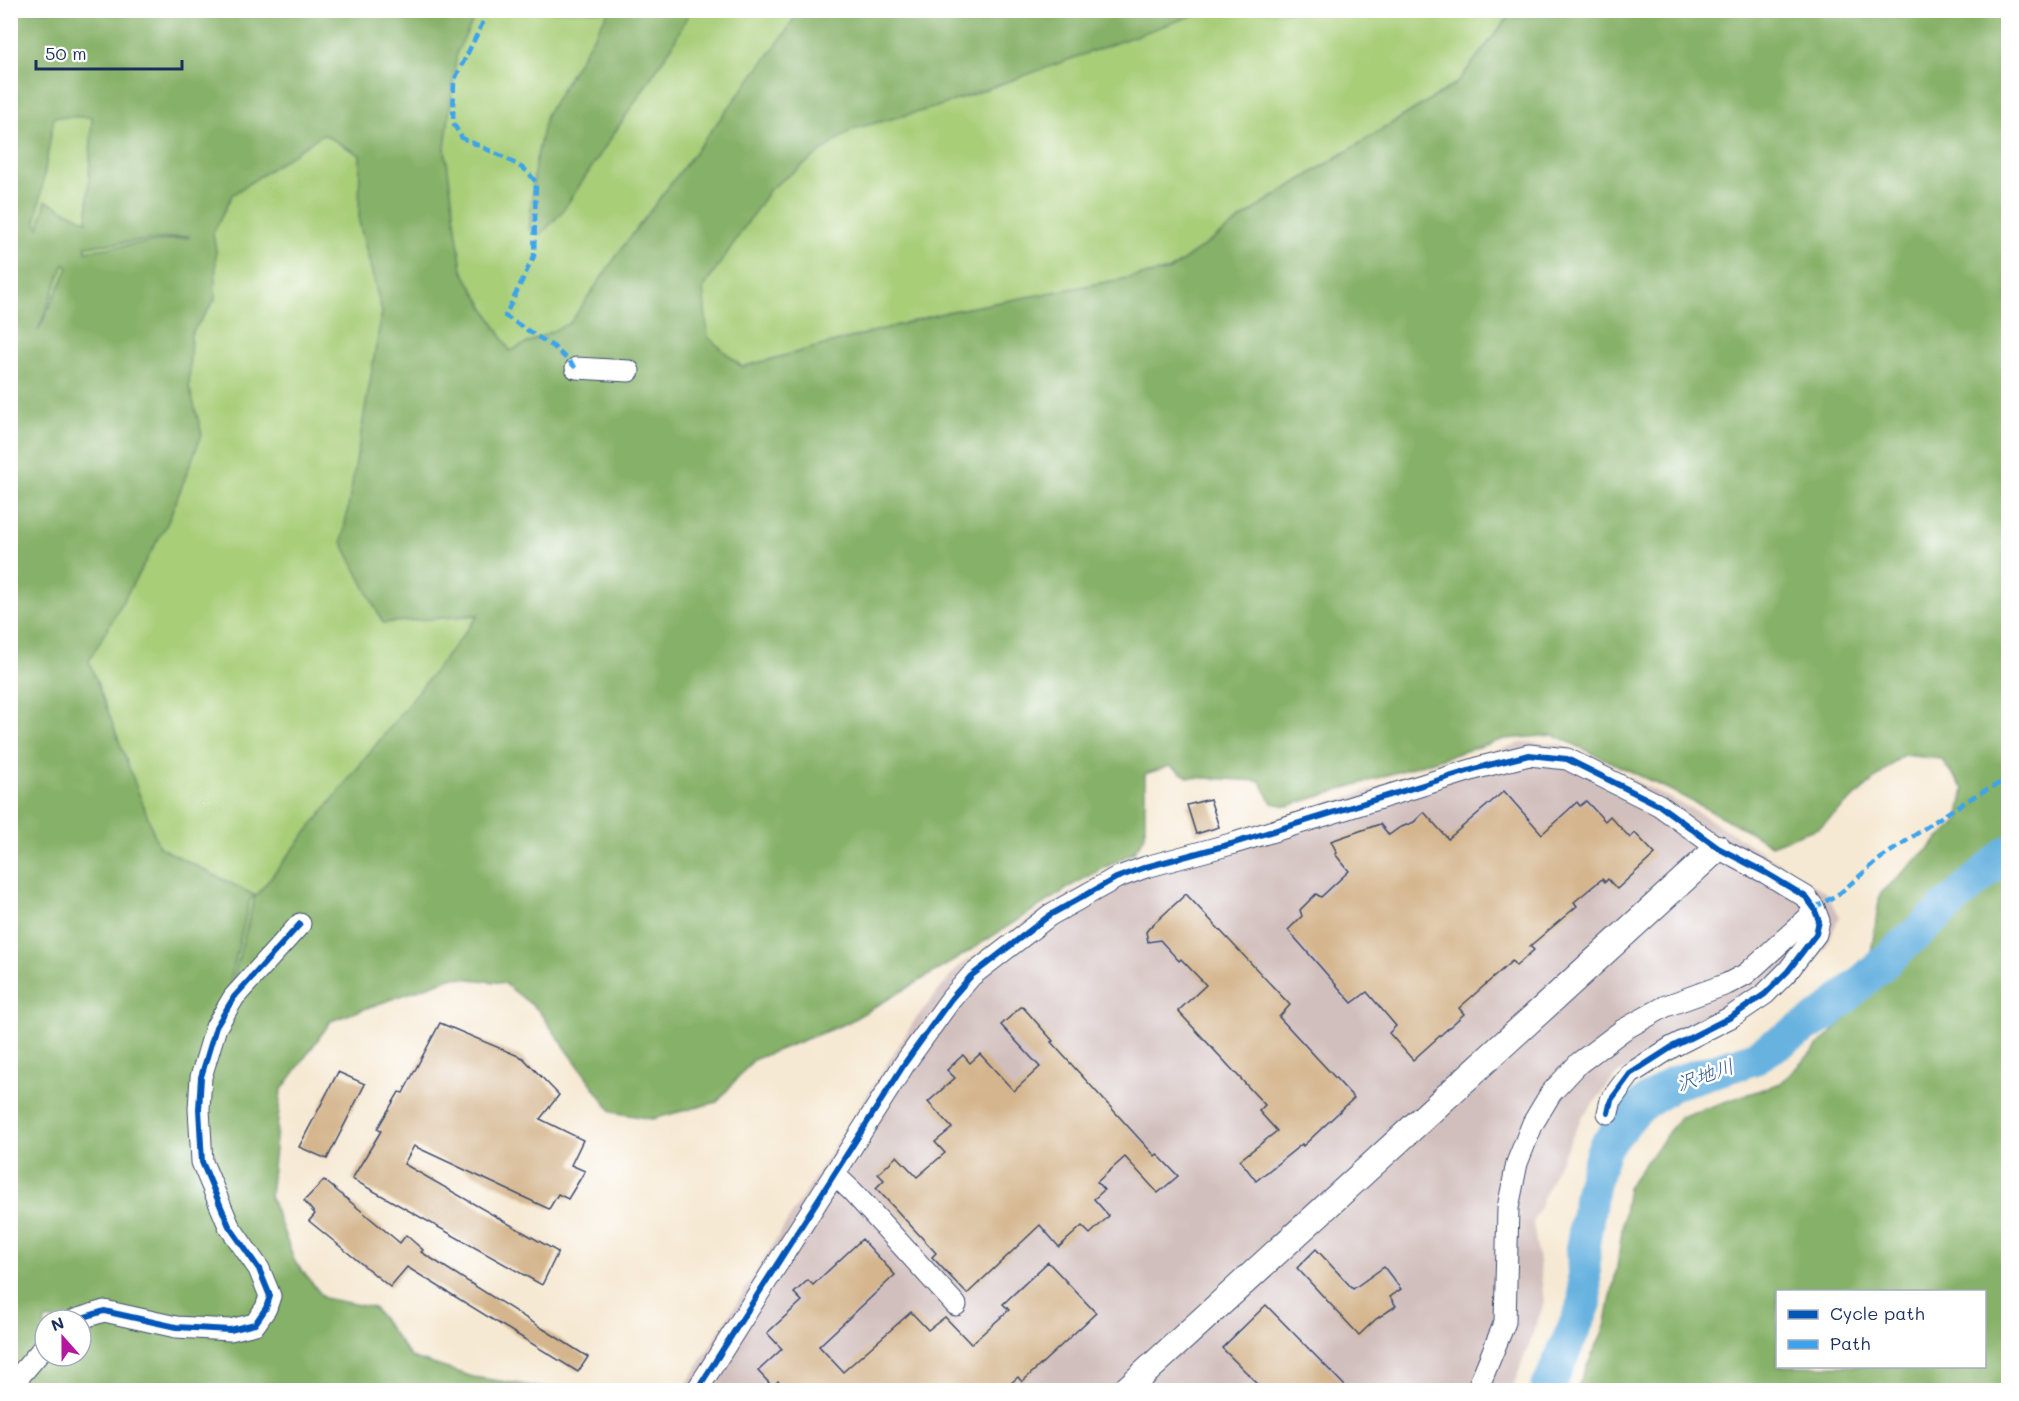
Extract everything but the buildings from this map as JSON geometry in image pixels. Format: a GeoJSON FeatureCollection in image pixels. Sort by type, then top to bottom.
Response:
{"type":"FeatureCollection","features":[{"type":"Feature","properties":{"kind":"street"},"geometry":{"type":"LineString","coordinates":[[576,368],[629,371]]}},
{"type":"Feature","properties":{"kind":"street"},"geometry":{"type":"LineString","coordinates":[[697,1390],[905,1063],[951,999],[971,976],[1050,915],[1116,878],[1146,867],[1230,844],[1481,767],[1529,755],[1567,759],[1659,805],[1718,848],[1806,897],[1819,921],[1816,934],[1788,971],[1766,994],[1731,1017],[1671,1047],[1630,1074],[1611,1100],[1608,1113]]}},
{"type":"Feature","properties":{"kind":"street"},"geometry":{"type":"LineString","coordinates":[[1126,1390],[1718,848]]}},
{"type":"Feature","properties":{"kind":"street"},"geometry":{"type":"LineString","coordinates":[[1478,1390],[1505,1323],[1508,1208],[1517,1163],[1533,1123],[1551,1093],[1579,1063],[1623,1030],[1666,1006],[1727,984],[1746,974],[1808,918],[1814,908]]}},
{"type":"Feature","properties":{"kind":"street"},"geometry":{"type":"LineString","coordinates":[[93,1314],[104,1311],[176,1327],[230,1330],[255,1324],[266,1308],[270,1296],[259,1269],[228,1226],[202,1162],[199,1109],[201,1077],[216,1027],[234,997],[300,924]]}},
{"type":"Feature","properties":{"kind":"street"},"geometry":{"type":"LineString","coordinates":[[834,1174],[956,1305]]}},
{"type":"Feature","properties":{"kind":"street"},"geometry":{"type":"LineString","coordinates":[[10,1387],[33,1360]]}},
{"type":"Feature","properties":{"kind":"shaded area"},"geometry":{"type":"Polygon","coordinates":[[[1524,742],[1560,744],[1698,812],[1824,891],[1840,916],[1824,950],[1771,999],[1618,1073],[1581,1119],[1533,1223],[1544,1303],[1512,1390],[683,1390],[915,1020],[958,967],[1035,914],[1120,865],[1190,846],[1524,742]]]}},
{"type":"Feature","properties":{"kind":"green space"},"geometry":{"type":"Polygon","coordinates":[[[10,11],[1513,11],[1457,83],[1270,199],[1170,270],[947,312],[742,367],[707,337],[199,1109],[11,1211],[10,11]]]}},
{"type":"Feature","properties":{"kind":"green space"},"geometry":{"type":"Polygon","coordinates":[[[10,11],[478,11],[457,52],[445,148],[462,270],[510,351],[570,323],[622,248],[783,36],[799,11],[1205,11],[937,107],[853,129],[770,189],[703,289],[708,337],[742,367],[947,312],[1170,270],[1270,199],[1457,83],[1513,11],[2008,11],[2008,1390],[1576,1390],[1605,1327],[1617,1267],[1628,1186],[1680,1117],[1781,1083],[1864,1000],[1880,894],[1958,821],[1964,789],[1941,759],[1903,755],[1820,827],[1771,845],[1670,790],[1554,735],[1504,739],[1288,806],[1272,803],[1260,781],[1188,777],[1170,766],[1145,774],[1145,836],[1134,852],[1076,883],[955,960],[847,1023],[753,1060],[717,1102],[652,1119],[612,1112],[538,1010],[504,983],[453,977],[331,1021],[281,1091],[270,1196],[295,1262],[324,1298],[374,1308],[411,1357],[473,1377],[572,1390],[11,1390],[10,11]],[[54,117],[36,223],[39,228],[46,201],[87,221],[92,117],[54,117]],[[323,134],[232,195],[213,234],[216,250],[215,300],[191,334],[189,386],[202,434],[168,522],[89,661],[159,847],[256,896],[479,615],[383,623],[342,542],[382,312],[359,222],[360,155],[323,134]],[[189,237],[86,246],[86,251],[189,237]],[[64,264],[38,331],[68,268],[64,264]],[[255,896],[250,899],[209,1072],[255,896]]]}},
{"type":"Feature","properties":{"kind":"green space"},"geometry":{"type":"Polygon","coordinates":[[[609,11],[690,11],[672,46],[562,212],[541,234],[529,229],[535,165],[546,115],[609,11]]]}},
{"type":"Feature","properties":{"kind":"waterway","name":"沢地川"},"geometry":{"type":"LineString","coordinates":[[1547,1390],[1585,1303],[1583,1244],[1592,1188],[1604,1148],[1636,1109],[1674,1083],[1752,1059],[1826,1014],[2008,852]]}},
{"type":"Feature","properties":{"kind":"marked path"},"geometry":{"type":"LineString","coordinates":[[489,10],[454,81],[453,123],[462,138],[504,157],[527,171],[536,182],[534,256],[505,316],[554,347],[576,368]]}},
{"type":"Feature","properties":{"kind":"marked path"},"geometry":{"type":"LineString","coordinates":[[1814,908],[1840,893],[1877,861],[1944,815],[2008,779]]}},
{"type":"Feature","properties":{"kind":"cycle path"},"geometry":{"type":"LineString","coordinates":[[697,1390],[905,1063],[951,999],[971,976],[1050,915],[1116,878],[1146,867],[1231,844],[1481,767],[1529,755],[1567,759],[1659,805],[1718,848],[1806,897],[1819,921],[1816,934],[1788,971],[1765,994],[1731,1017],[1672,1047],[1630,1074],[1611,1100],[1608,1113]]}},
{"type":"Feature","properties":{"kind":"cycle path"},"geometry":{"type":"LineString","coordinates":[[93,1314],[104,1311],[176,1327],[230,1330],[255,1324],[266,1308],[270,1296],[259,1269],[229,1226],[202,1162],[199,1109],[201,1077],[216,1027],[234,997],[300,924]]}}]}
